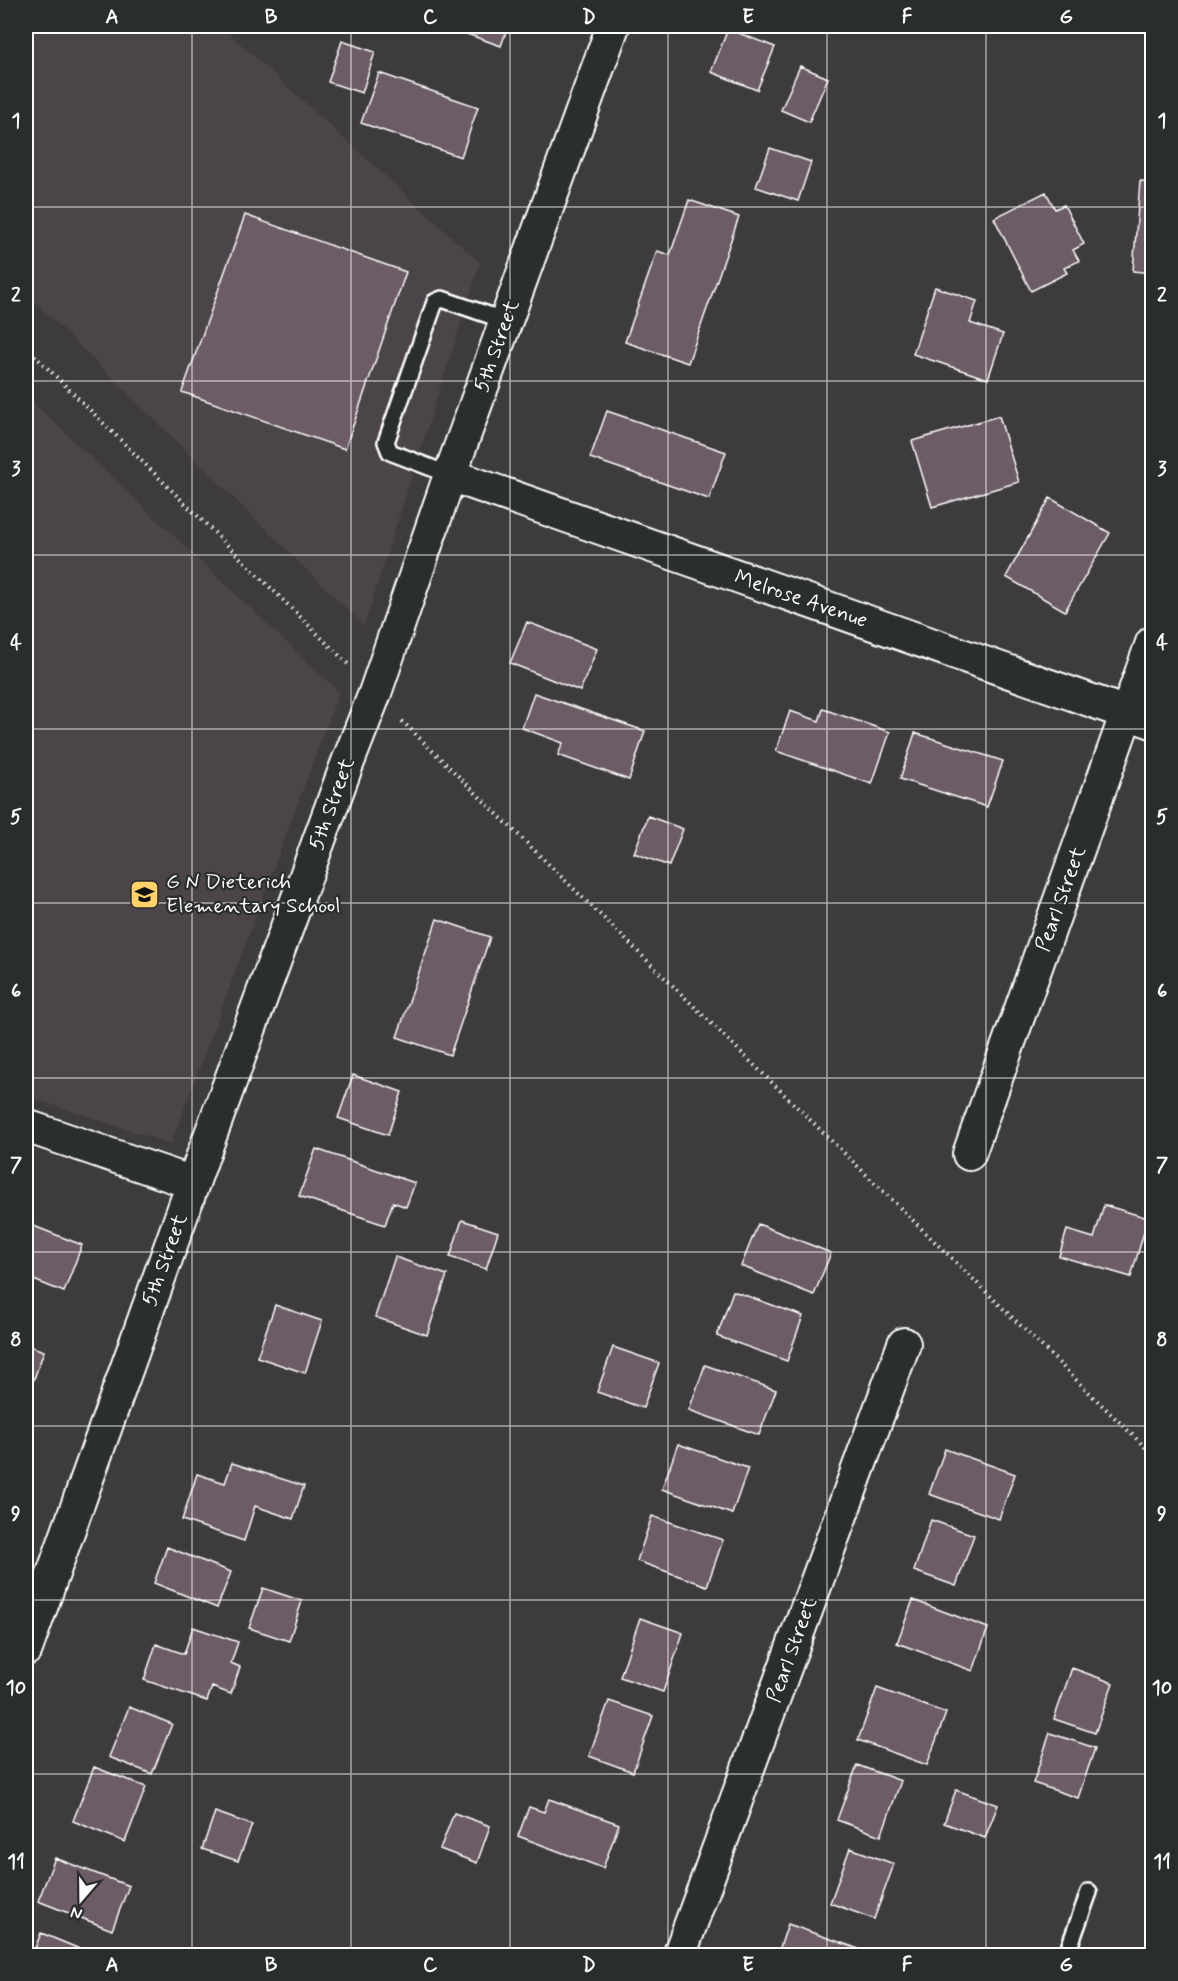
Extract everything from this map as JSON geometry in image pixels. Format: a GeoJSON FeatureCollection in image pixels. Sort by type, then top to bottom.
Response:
{"type":"FeatureCollection","features":[{"type":"Feature","properties":{"kind":"street","name":"5th Street"},"geometry":{"type":"LineString","coordinates":[[26,1649],[193,1183],[375,693],[450,476],[613,26]]}},
{"type":"Feature","properties":{"kind":"street","name":"Melrose Avenue"},"geometry":{"type":"LineString","coordinates":[[450,476],[1140,717]]}},
{"type":"Feature","properties":{"kind":"street","name":"Pearl Street"},"geometry":{"type":"LineString","coordinates":[[969,1154],[1140,717],[1152,643]]}},
{"type":"Feature","properties":{"kind":"street"},"geometry":{"type":"LineString","coordinates":[[26,1126],[193,1183]]}},
{"type":"Feature","properties":{"kind":"street","name":"Pearl Street"},"geometry":{"type":"LineString","coordinates":[[679,1956],[904,1344]]}},
{"type":"Feature","properties":{"kind":"lane"},"geometry":{"type":"LineString","coordinates":[[450,476],[390,452],[386,442],[431,313],[435,302],[442,298],[506,321]]}},
{"type":"Feature","properties":{"kind":"lane"},"geometry":{"type":"LineString","coordinates":[[1066,1956],[1089,1893]]}},
{"type":"Feature","properties":{"kind":"path"},"geometry":{"type":"LineString","coordinates":[[26,347],[348,664]]}},
{"type":"Feature","properties":{"kind":"path"},"geometry":{"type":"LineString","coordinates":[[405,724],[1152,1454]]}},
{"type":"Feature","properties":{"kind":"shaded area"},"geometry":{"type":"Polygon","coordinates":[[[26,26],[221,26],[480,263],[364,626],[26,293],[26,26]]]}},
{"type":"Feature","properties":{"kind":"shaded area","name":"G N Dieterich Elementary School"},"geometry":{"type":"Polygon","coordinates":[[[26,396],[339,692],[171,1144],[26,1096],[26,396]]]}},
{"type":"Feature","properties":{"kind":"building"},"geometry":{"type":"Polygon","coordinates":[[[455,26],[508,26],[501,46],[453,29],[455,26]]]}},
{"type":"Feature","properties":{"kind":"building"},"geometry":{"type":"Polygon","coordinates":[[[728,29],[775,47],[757,90],[711,72],[728,29]]]}},
{"type":"Feature","properties":{"kind":"building"},"geometry":{"type":"Polygon","coordinates":[[[342,41],[375,52],[362,93],[328,82],[342,41]]]}},
{"type":"Feature","properties":{"kind":"building"},"geometry":{"type":"Polygon","coordinates":[[[800,66],[828,78],[809,122],[781,110],[800,66]]]}},
{"type":"Feature","properties":{"kind":"building"},"geometry":{"type":"Polygon","coordinates":[[[379,73],[478,107],[461,157],[361,123],[379,73]]]}},
{"type":"Feature","properties":{"kind":"building"},"geometry":{"type":"Polygon","coordinates":[[[770,148],[811,162],[798,201],[756,187],[770,148]]]}},
{"type":"Feature","properties":{"kind":"building"},"geometry":{"type":"Polygon","coordinates":[[[1140,181],[1152,182],[1152,273],[1133,271],[1140,181]]]}},
{"type":"Feature","properties":{"kind":"building"},"geometry":{"type":"Polygon","coordinates":[[[1046,192],[1055,209],[1064,205],[1084,244],[1073,250],[1079,261],[1064,268],[1067,273],[1031,291],[994,218],[1046,192]]]}},
{"type":"Feature","properties":{"kind":"building"},"geometry":{"type":"Polygon","coordinates":[[[689,200],[739,217],[688,363],[625,342],[657,251],[670,255],[689,200]]]}},
{"type":"Feature","properties":{"kind":"building"},"geometry":{"type":"Polygon","coordinates":[[[245,215],[406,272],[345,449],[182,392],[245,215]]]}},
{"type":"Feature","properties":{"kind":"building"},"geometry":{"type":"Polygon","coordinates":[[[935,287],[977,301],[970,323],[1003,334],[988,379],[913,354],[935,287]]]}},
{"type":"Feature","properties":{"kind":"building"},"geometry":{"type":"Polygon","coordinates":[[[607,411],[726,452],[709,499],[590,458],[607,411]]]}},
{"type":"Feature","properties":{"kind":"building"},"geometry":{"type":"Polygon","coordinates":[[[999,416],[1019,482],[932,507],[912,441],[999,416]]]}},
{"type":"Feature","properties":{"kind":"building"},"geometry":{"type":"Polygon","coordinates":[[[1050,498],[1110,533],[1065,611],[1006,577],[1050,498]]]}},
{"type":"Feature","properties":{"kind":"building"},"geometry":{"type":"Polygon","coordinates":[[[527,622],[597,649],[580,691],[510,663],[527,622]]]}},
{"type":"Feature","properties":{"kind":"building"},"geometry":{"type":"Polygon","coordinates":[[[534,693],[645,731],[629,780],[558,755],[563,743],[522,728],[534,693]]]}},
{"type":"Feature","properties":{"kind":"building"},"geometry":{"type":"Polygon","coordinates":[[[823,709],[890,732],[872,784],[776,751],[790,711],[819,721],[823,709]]]}},
{"type":"Feature","properties":{"kind":"building"},"geometry":{"type":"Polygon","coordinates":[[[915,733],[1003,761],[987,807],[900,779],[915,733]]]}},
{"type":"Feature","properties":{"kind":"building"},"geometry":{"type":"Polygon","coordinates":[[[648,816],[683,829],[669,866],[634,853],[648,816]]]}},
{"type":"Feature","properties":{"kind":"building"},"geometry":{"type":"Polygon","coordinates":[[[437,919],[490,937],[450,1055],[397,1037],[437,919]]]}},
{"type":"Feature","properties":{"kind":"building"},"geometry":{"type":"Polygon","coordinates":[[[353,1075],[402,1092],[388,1135],[338,1118],[353,1075]]]}},
{"type":"Feature","properties":{"kind":"building"},"geometry":{"type":"Polygon","coordinates":[[[316,1149],[415,1183],[406,1207],[393,1202],[385,1225],[299,1196],[316,1149]]]}},
{"type":"Feature","properties":{"kind":"building"},"geometry":{"type":"Polygon","coordinates":[[[1104,1205],[1148,1218],[1131,1277],[1059,1256],[1067,1230],[1094,1238],[1104,1205]]]}},
{"type":"Feature","properties":{"kind":"building"},"geometry":{"type":"Polygon","coordinates":[[[462,1220],[498,1232],[486,1269],[450,1257],[462,1220]]]}},
{"type":"Feature","properties":{"kind":"building"},"geometry":{"type":"Polygon","coordinates":[[[26,1223],[82,1245],[64,1292],[26,1277],[26,1223]]]}},
{"type":"Feature","properties":{"kind":"building"},"geometry":{"type":"Polygon","coordinates":[[[758,1224],[831,1253],[814,1295],[741,1266],[758,1224]]]}},
{"type":"Feature","properties":{"kind":"building"},"geometry":{"type":"Polygon","coordinates":[[[395,1257],[447,1275],[427,1335],[375,1317],[395,1257]]]}},
{"type":"Feature","properties":{"kind":"building"},"geometry":{"type":"Polygon","coordinates":[[[733,1291],[803,1316],[787,1361],[717,1336],[733,1291]]]}},
{"type":"Feature","properties":{"kind":"building"},"geometry":{"type":"Polygon","coordinates":[[[275,1305],[322,1321],[305,1373],[257,1357],[275,1305]]]}},
{"type":"Feature","properties":{"kind":"building"},"geometry":{"type":"Polygon","coordinates":[[[26,1345],[44,1351],[26,1401],[26,1345]]]}},
{"type":"Feature","properties":{"kind":"building"},"geometry":{"type":"Polygon","coordinates":[[[613,1347],[659,1363],[643,1408],[597,1392],[613,1347]]]}},
{"type":"Feature","properties":{"kind":"building"},"geometry":{"type":"Polygon","coordinates":[[[705,1365],[776,1390],[759,1435],[689,1410],[705,1365]]]}},
{"type":"Feature","properties":{"kind":"building"},"geometry":{"type":"Polygon","coordinates":[[[678,1444],[748,1468],[732,1514],[662,1489],[678,1444]]]}},
{"type":"Feature","properties":{"kind":"building"},"geometry":{"type":"Polygon","coordinates":[[[945,1449],[1015,1474],[999,1519],[929,1494],[945,1449]]]}},
{"type":"Feature","properties":{"kind":"building"},"geometry":{"type":"Polygon","coordinates":[[[232,1463],[304,1486],[293,1519],[255,1506],[244,1541],[182,1520],[197,1474],[225,1483],[232,1463]]]}},
{"type":"Feature","properties":{"kind":"building"},"geometry":{"type":"Polygon","coordinates":[[[652,1516],[723,1540],[707,1586],[637,1561],[652,1516]]]}},
{"type":"Feature","properties":{"kind":"building"},"geometry":{"type":"Polygon","coordinates":[[[931,1520],[974,1535],[956,1586],[914,1571],[931,1520]]]}},
{"type":"Feature","properties":{"kind":"building"},"geometry":{"type":"Polygon","coordinates":[[[167,1547],[231,1572],[217,1608],[154,1583],[167,1547]]]}},
{"type":"Feature","properties":{"kind":"building"},"geometry":{"type":"Polygon","coordinates":[[[263,1588],[302,1601],[289,1641],[249,1628],[263,1588]]]}},
{"type":"Feature","properties":{"kind":"building"},"geometry":{"type":"Polygon","coordinates":[[[913,1600],[988,1628],[973,1671],[897,1643],[913,1600]]]}},
{"type":"Feature","properties":{"kind":"building"},"geometry":{"type":"Polygon","coordinates":[[[640,1618],[683,1633],[663,1692],[620,1677],[640,1618]]]}},
{"type":"Feature","properties":{"kind":"building"},"geometry":{"type":"Polygon","coordinates":[[[193,1627],[238,1642],[231,1663],[240,1667],[231,1694],[212,1687],[207,1701],[144,1680],[156,1644],[184,1654],[193,1627]]]}},
{"type":"Feature","properties":{"kind":"building"},"geometry":{"type":"Polygon","coordinates":[[[1072,1668],[1113,1683],[1095,1733],[1054,1719],[1072,1668]]]}},
{"type":"Feature","properties":{"kind":"building"},"geometry":{"type":"Polygon","coordinates":[[[877,1688],[946,1713],[927,1765],[858,1740],[877,1688]]]}},
{"type":"Feature","properties":{"kind":"building"},"geometry":{"type":"Polygon","coordinates":[[[609,1701],[653,1716],[633,1772],[589,1756],[609,1701]]]}},
{"type":"Feature","properties":{"kind":"building"},"geometry":{"type":"Polygon","coordinates":[[[129,1707],[172,1724],[152,1774],[109,1757],[129,1707]]]}},
{"type":"Feature","properties":{"kind":"building"},"geometry":{"type":"Polygon","coordinates":[[[1050,1733],[1095,1748],[1078,1798],[1033,1783],[1050,1733]]]}},
{"type":"Feature","properties":{"kind":"building"},"geometry":{"type":"Polygon","coordinates":[[[857,1765],[901,1781],[881,1836],[837,1820],[857,1765]]]}},
{"type":"Feature","properties":{"kind":"building"},"geometry":{"type":"Polygon","coordinates":[[[94,1767],[146,1787],[125,1842],[73,1821],[94,1767]]]}},
{"type":"Feature","properties":{"kind":"building"},"geometry":{"type":"Polygon","coordinates":[[[956,1790],[998,1805],[985,1838],[944,1823],[956,1790]]]}},
{"type":"Feature","properties":{"kind":"building"},"geometry":{"type":"Polygon","coordinates":[[[549,1799],[619,1824],[603,1868],[518,1836],[529,1807],[544,1812],[549,1799]]]}},
{"type":"Feature","properties":{"kind":"building"},"geometry":{"type":"Polygon","coordinates":[[[215,1812],[252,1825],[238,1861],[202,1849],[215,1812]]]}},
{"type":"Feature","properties":{"kind":"building"},"geometry":{"type":"Polygon","coordinates":[[[454,1813],[490,1826],[477,1863],[440,1849],[454,1813]]]}},
{"type":"Feature","properties":{"kind":"building"},"geometry":{"type":"Polygon","coordinates":[[[850,1848],[894,1864],[874,1919],[830,1903],[850,1848]]]}},
{"type":"Feature","properties":{"kind":"building"},"geometry":{"type":"Polygon","coordinates":[[[55,1858],[129,1886],[112,1930],[38,1901],[55,1858]]]}},
{"type":"Feature","properties":{"kind":"building"},"geometry":{"type":"Polygon","coordinates":[[[788,1924],[859,1949],[857,1956],[777,1956],[788,1924]]]}},
{"type":"Feature","properties":{"kind":"building"},"geometry":{"type":"Polygon","coordinates":[[[41,1933],[97,1956],[32,1956],[41,1933]]]}},
{"type":"Feature","properties":{"kind":"place","name":"G N Dieterich Elementary School"},"geometry":{"type":"Point","coordinates":[145,894]}}]}
